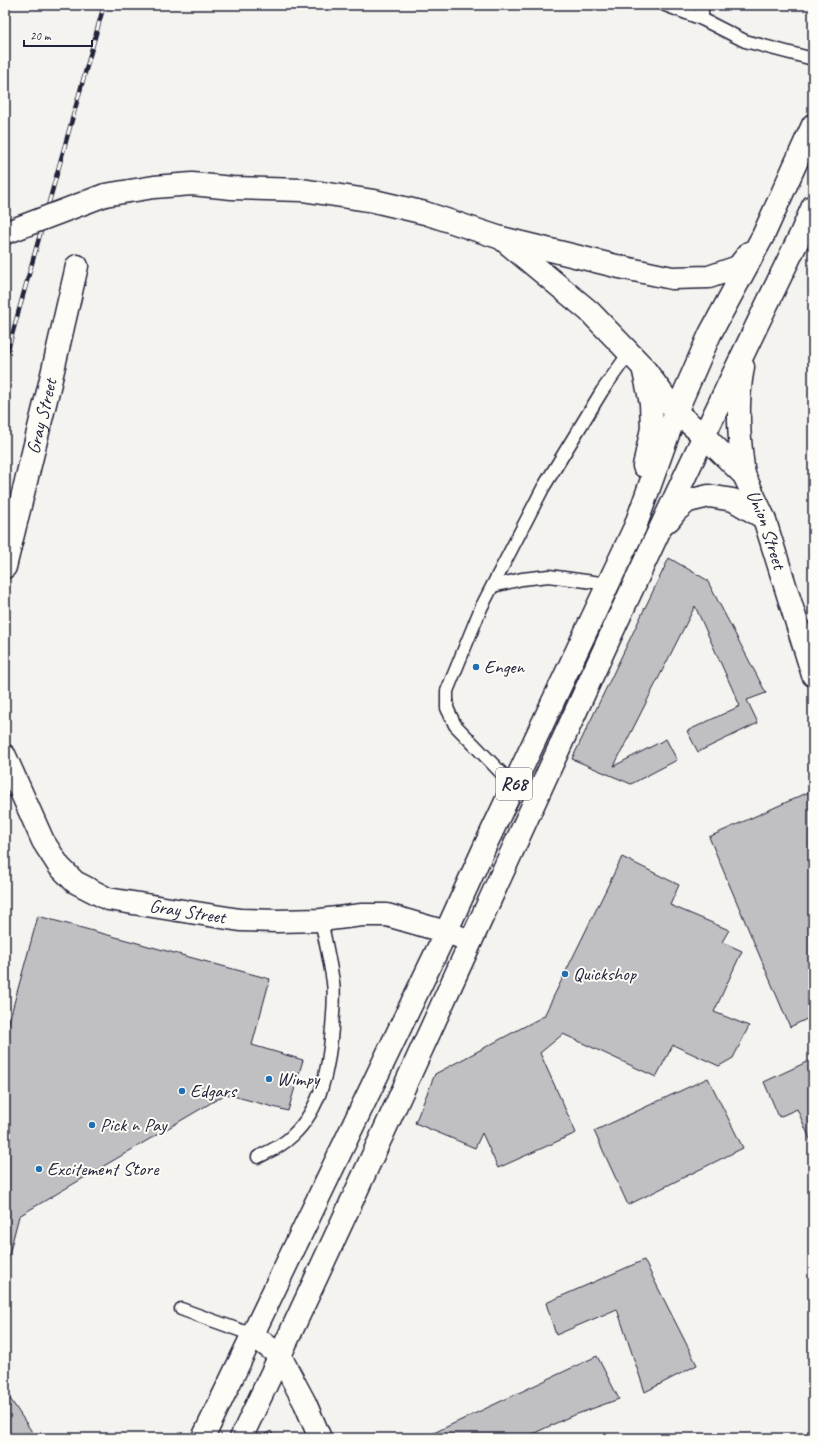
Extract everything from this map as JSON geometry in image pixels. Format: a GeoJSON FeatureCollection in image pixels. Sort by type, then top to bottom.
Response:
{"type":"FeatureCollection","features":[{"type":"Feature","properties":{"kind":"main road","name":"R68"},"geometry":{"type":"LineString","coordinates":[[203,1438],[446,932],[635,527],[676,412],[710,334],[763,236],[813,126]]}},
{"type":"Feature","properties":{"kind":"main road"},"geometry":{"type":"LineString","coordinates":[[5,233],[105,196],[154,187],[192,184],[232,188],[302,190],[374,201],[425,213],[501,238],[672,278],[709,277],[738,266],[763,236]]}},
{"type":"Feature","properties":{"kind":"main road","name":"R68"},"geometry":{"type":"LineString","coordinates":[[241,1438],[471,942],[659,531],[813,206]]}},
{"type":"Feature","properties":{"kind":"main road","name":"Union Street"},"geometry":{"type":"LineString","coordinates":[[501,238],[589,311],[636,360],[676,412],[744,474],[764,518],[813,674]]}},
{"type":"Feature","properties":{"kind":"main road","name":"Gray Street"},"geometry":{"type":"LineString","coordinates":[[5,567],[77,266]]}},
{"type":"Feature","properties":{"kind":"main road"},"geometry":{"type":"LineString","coordinates":[[744,474],[739,438],[739,409],[740,384],[747,346]]}},
{"type":"Feature","properties":{"kind":"main road"},"geometry":{"type":"LineString","coordinates":[[626,545],[652,428],[651,402],[636,360]]}},
{"type":"Feature","properties":{"kind":"main road"},"geometry":{"type":"LineString","coordinates":[[659,531],[676,511],[688,501],[709,496],[733,500],[764,518]]}},
{"type":"Feature","properties":{"kind":"main road","name":"Gray Street"},"geometry":{"type":"LineString","coordinates":[[5,756],[43,841],[59,866],[75,882],[108,898],[240,920],[277,922],[321,920],[362,915],[388,915],[446,932],[471,942]]}},
{"type":"Feature","properties":{"kind":"main road"},"geometry":{"type":"LineString","coordinates":[[253,1335],[280,1356],[305,1403],[320,1438]]}},
{"type":"Feature","properties":{"kind":"lane"},"geometry":{"type":"LineString","coordinates":[[666,5],[702,19],[746,41],[813,59]]}},
{"type":"Feature","properties":{"kind":"lane"},"geometry":{"type":"LineString","coordinates":[[702,5],[702,19]]}},
{"type":"Feature","properties":{"kind":"lane"},"geometry":{"type":"LineString","coordinates":[[514,785],[455,725],[447,708],[447,691],[481,608],[543,488],[602,391],[636,360]]}},
{"type":"Feature","properties":{"kind":"lane"},"geometry":{"type":"LineString","coordinates":[[493,586],[522,579],[549,576],[608,584]]}},
{"type":"Feature","properties":{"kind":"lane"},"geometry":{"type":"LineString","coordinates":[[258,1157],[278,1147],[292,1136],[302,1125],[314,1108],[327,1072],[333,1015],[333,984],[321,920]]}},
{"type":"Feature","properties":{"kind":"lane"},"geometry":{"type":"LineString","coordinates":[[181,1309],[253,1335]]}},
{"type":"Feature","properties":{"kind":"building"},"geometry":{"type":"Polygon","coordinates":[[[669,558],[707,580],[766,693],[747,700],[758,723],[698,752],[687,731],[740,706],[695,606],[614,766],[666,739],[677,760],[631,784],[572,759],[669,558]]]}},
{"type":"Feature","properties":{"kind":"building"},"geometry":{"type":"Polygon","coordinates":[[[809,792],[813,801],[813,1016],[790,1027],[709,837],[809,792]]]}},
{"type":"Feature","properties":{"kind":"building"},"geometry":{"type":"Polygon","coordinates":[[[622,857],[679,885],[670,905],[729,930],[722,942],[742,951],[714,1012],[749,1026],[733,1058],[719,1066],[673,1045],[656,1077],[563,1034],[540,1053],[576,1133],[498,1168],[482,1133],[475,1148],[415,1123],[435,1074],[544,1016],[622,857]]]}},
{"type":"Feature","properties":{"kind":"building"},"geometry":{"type":"Polygon","coordinates":[[[38,916],[270,979],[252,1045],[303,1060],[288,1111],[226,1094],[19,1216],[5,1270],[5,1036],[38,916]]]}},
{"type":"Feature","properties":{"kind":"building"},"geometry":{"type":"Polygon","coordinates":[[[813,1059],[813,1146],[797,1109],[779,1117],[764,1082],[813,1059]]]}},
{"type":"Feature","properties":{"kind":"building"},"geometry":{"type":"Polygon","coordinates":[[[708,1078],[743,1148],[628,1205],[594,1131],[708,1078]]]}},
{"type":"Feature","properties":{"kind":"building"},"geometry":{"type":"Polygon","coordinates":[[[644,1260],[697,1365],[645,1392],[617,1309],[556,1335],[546,1303],[644,1260]]]}},
{"type":"Feature","properties":{"kind":"building"},"geometry":{"type":"Polygon","coordinates":[[[597,1356],[619,1399],[569,1417],[524,1438],[423,1438],[597,1356]]]}},
{"type":"Feature","properties":{"kind":"building"},"geometry":{"type":"Polygon","coordinates":[[[5,1391],[36,1438],[5,1438],[5,1391]]]}},
{"type":"Feature","properties":{"kind":"building"},"geometry":{"type":"Polygon","coordinates":[[[271,1431],[275,1438],[257,1438],[271,1431]]]}},
{"type":"Feature","properties":{"kind":"railway"},"geometry":{"type":"LineString","coordinates":[[5,360],[104,5]]}},
{"type":"Feature","properties":{"kind":"place","name":"Engen"},"geometry":{"type":"Point","coordinates":[476,667]}},
{"type":"Feature","properties":{"kind":"place","name":"Quickshop"},"geometry":{"type":"Point","coordinates":[565,974]}},
{"type":"Feature","properties":{"kind":"place","name":"Wimpy"},"geometry":{"type":"Point","coordinates":[269,1079]}},
{"type":"Feature","properties":{"kind":"place","name":"Edgars"},"geometry":{"type":"Point","coordinates":[182,1091]}},
{"type":"Feature","properties":{"kind":"place","name":"Pick n Pay"},"geometry":{"type":"Point","coordinates":[92,1125]}},
{"type":"Feature","properties":{"kind":"place","name":"Excitement Store"},"geometry":{"type":"Point","coordinates":[39,1169]}}]}
